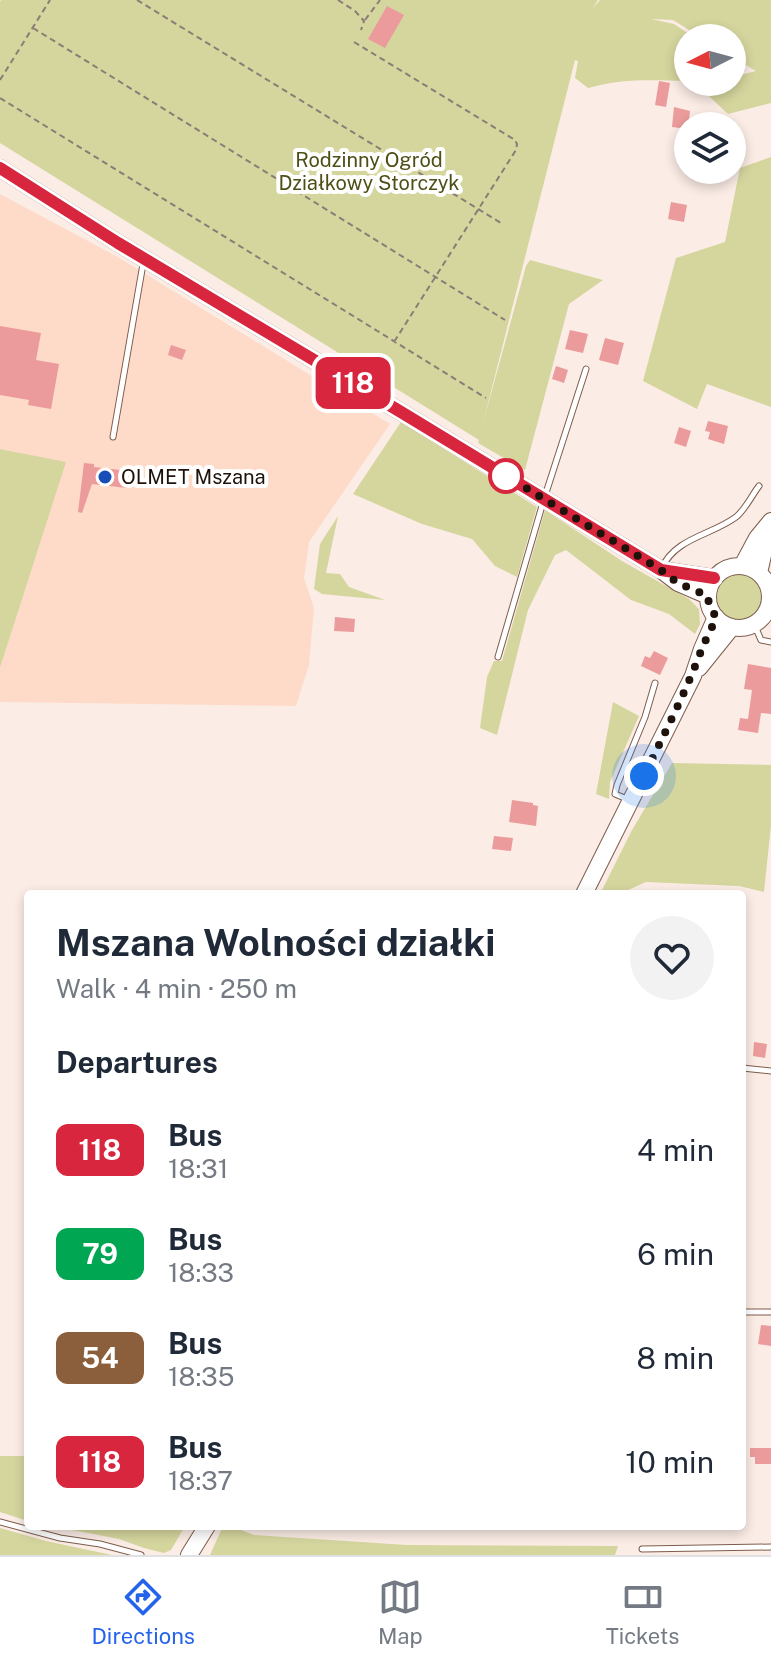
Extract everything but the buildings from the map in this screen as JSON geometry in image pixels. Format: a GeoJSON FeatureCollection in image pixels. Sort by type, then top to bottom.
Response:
{"type":"FeatureCollection","features":[{"type":"Feature","properties":{"kind":"main road"},"geometry":{"type":"LineString","coordinates":[[0,168],[144,259],[401,412],[678,583],[708,596]]}},
{"type":"Feature","properties":{"kind":"main road"},"geometry":{"type":"LineString","coordinates":[[742,566],[770,522]]}},
{"type":"Feature","properties":{"kind":"main road"},"geometry":{"type":"LineString","coordinates":[[759,573],[770,522]]}},
{"type":"Feature","properties":{"kind":"main road"},"geometry":{"type":"LineString","coordinates":[[742,566],[759,573],[767,584],[770,601],[762,618],[741,628],[723,623],[709,605],[708,596],[714,578],[725,570],[742,566]]}},
{"type":"Feature","properties":{"kind":"main road"},"geometry":{"type":"LineString","coordinates":[[661,570],[714,578]]}},
{"type":"Feature","properties":{"kind":"main road"},"geometry":{"type":"LineString","coordinates":[[586,890],[693,676],[716,617]]}},
{"type":"Feature","properties":{"kind":"main road"},"geometry":{"type":"LineString","coordinates":[[693,676],[732,627]]}},
{"type":"Feature","properties":{"kind":"main road"},"geometry":{"type":"LineString","coordinates":[[189,1555],[205,1530]]}},
{"type":"Feature","properties":{"kind":"lane"},"geometry":{"type":"LineString","coordinates":[[113,437],[144,259]]}},
{"type":"Feature","properties":{"kind":"lane"},"geometry":{"type":"LineString","coordinates":[[498,657],[586,369]]}},
{"type":"Feature","properties":{"kind":"lane"},"geometry":{"type":"LineString","coordinates":[[661,570],[666,559],[678,548],[737,516],[759,486]]}},
{"type":"Feature","properties":{"kind":"lane"},"geometry":{"type":"LineString","coordinates":[[754,624],[761,640],[771,642]]}},
{"type":"Feature","properties":{"kind":"lane"},"geometry":{"type":"LineString","coordinates":[[631,800],[615,794],[655,683]]}},
{"type":"Feature","properties":{"kind":"lane"},"geometry":{"type":"LineString","coordinates":[[746,1068],[771,1071]]}},
{"type":"Feature","properties":{"kind":"lane"},"geometry":{"type":"LineString","coordinates":[[746,1312],[771,1312]]}},
{"type":"Feature","properties":{"kind":"lane"},"geometry":{"type":"LineString","coordinates":[[0,1522],[24,1528]]}},
{"type":"Feature","properties":{"kind":"lane"},"geometry":{"type":"LineString","coordinates":[[30,1530],[141,1555]]}},
{"type":"Feature","properties":{"kind":"lane"},"geometry":{"type":"LineString","coordinates":[[642,1549],[771,1547]]}},
{"type":"Feature","properties":{"kind":"path"},"geometry":{"type":"LineString","coordinates":[[0,80],[50,0]]}},
{"type":"Feature","properties":{"kind":"path"},"geometry":{"type":"LineString","coordinates":[[137,0],[501,223]]}},
{"type":"Feature","properties":{"kind":"path"},"geometry":{"type":"LineString","coordinates":[[338,0],[364,21]]}},
{"type":"Feature","properties":{"kind":"path"},"geometry":{"type":"LineString","coordinates":[[361,30],[380,0]]}},
{"type":"Feature","properties":{"kind":"path"},"geometry":{"type":"LineString","coordinates":[[33,28],[505,320]]}},
{"type":"Feature","properties":{"kind":"path"},"geometry":{"type":"LineString","coordinates":[[354,42],[517,144],[394,342]]}},
{"type":"Feature","properties":{"kind":"path"},"geometry":{"type":"LineString","coordinates":[[0,98],[486,398]]}},
{"type":"Feature","properties":{"kind":"shaded area"},"geometry":{"type":"Polygon","coordinates":[[[0,194],[116,256],[390,424],[309,542],[304,578],[314,608],[309,665],[296,706],[0,702],[0,668],[65,463],[0,449],[0,194]]]}},
{"type":"Feature","properties":{"kind":"green space","name":"Rodzinny Ogród Działkowy Storczyk"},"geometry":{"type":"Polygon","coordinates":[[[598,0],[593,8],[600,0],[771,0],[771,103],[726,112],[709,96],[746,96],[746,74],[756,71],[746,65],[746,24],[679,24],[673,20],[651,19],[674,24],[674,81],[625,81],[588,88],[575,78],[578,61],[575,60],[483,423],[530,260],[603,280],[569,304],[525,470],[0,143],[0,2],[598,0]]]}},
{"type":"Feature","properties":{"kind":"green space"},"geometry":{"type":"Polygon","coordinates":[[[771,157],[771,407],[707,384],[697,409],[643,381],[676,258],[725,242],[737,184],[746,184],[746,166],[771,157]]]}},
{"type":"Feature","properties":{"kind":"green space"},"geometry":{"type":"Polygon","coordinates":[[[401,422],[537,507],[517,577],[495,566],[472,539],[422,524],[353,494],[401,422]]]}},
{"type":"Feature","properties":{"kind":"green space"},"geometry":{"type":"Polygon","coordinates":[[[0,449],[66,462],[0,668],[0,449]]]}},
{"type":"Feature","properties":{"kind":"green space"},"geometry":{"type":"Polygon","coordinates":[[[545,510],[622,561],[689,599],[699,609],[700,624],[695,634],[669,614],[631,600],[566,550],[555,555],[528,610],[497,735],[480,728],[487,677],[494,661],[502,661],[545,510]]]}},
{"type":"Feature","properties":{"kind":"green space"},"geometry":{"type":"Polygon","coordinates":[[[338,516],[326,573],[340,574],[349,587],[385,600],[322,594],[314,589],[320,544],[338,516]]]}},
{"type":"Feature","properties":{"kind":"green space"},"geometry":{"type":"Polygon","coordinates":[[[740,574],[756,581],[763,597],[756,613],[740,620],[724,613],[717,597],[724,581],[740,574]]]}},
{"type":"Feature","properties":{"kind":"green space"},"geometry":{"type":"Polygon","coordinates":[[[613,702],[639,716],[610,782],[609,799],[596,794],[613,702]]]}},
{"type":"Feature","properties":{"kind":"green space"},"geometry":{"type":"Polygon","coordinates":[[[672,763],[771,765],[771,825],[764,892],[739,886],[646,882],[628,890],[602,890],[632,830],[672,763]]]}},
{"type":"Feature","properties":{"kind":"green space"},"geometry":{"type":"Polygon","coordinates":[[[0,1456],[24,1456],[24,1520],[0,1512],[0,1456]]]}},
{"type":"Feature","properties":{"kind":"green space"},"geometry":{"type":"Polygon","coordinates":[[[0,1528],[46,1541],[112,1555],[0,1555],[0,1528]]]}},
{"type":"Feature","properties":{"kind":"green space"},"geometry":{"type":"Polygon","coordinates":[[[73,1530],[183,1530],[171,1550],[164,1553],[119,1539],[73,1530]]]}},
{"type":"Feature","properties":{"kind":"green space"},"geometry":{"type":"Polygon","coordinates":[[[221,1530],[407,1545],[618,1546],[615,1555],[210,1555],[221,1530]]]}},
{"type":"Feature","properties":{"kind":"bus line","name":"118"},"geometry":{"type":"LineString","coordinates":[[0,168],[118,243],[661,570],[714,578]]}},
{"type":"Feature","properties":{"kind":"place","name":"OLMET Mszana"},"geometry":{"type":"Point","coordinates":[105,477]}},
{"type":"Feature","properties":{"kind":"route"},"geometry":{"type":"LineString","coordinates":[[506,476],[498,471],[678,583],[708,596],[716,617],[693,676],[644,776]]}}]}
